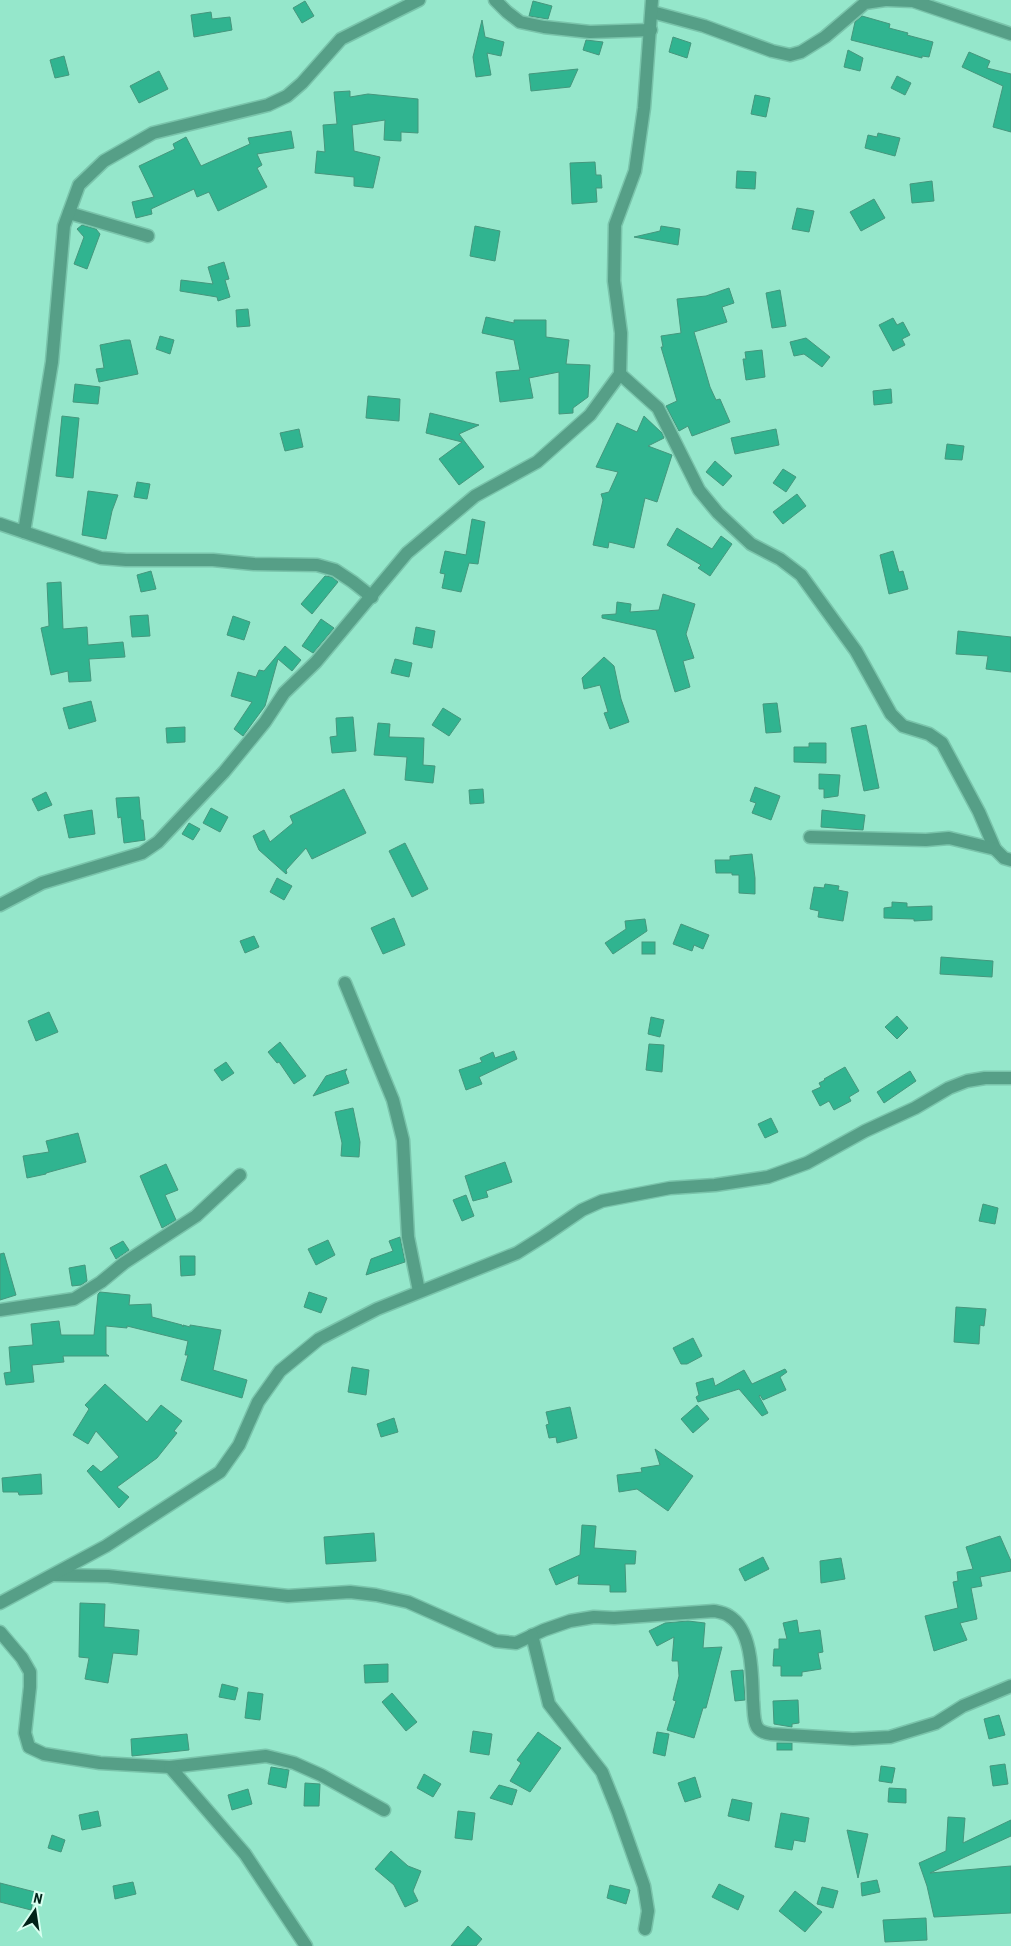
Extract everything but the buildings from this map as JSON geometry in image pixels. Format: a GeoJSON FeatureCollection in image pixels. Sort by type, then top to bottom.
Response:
{"type":"FeatureCollection","features":[{"type":"Feature","properties":{"kind":"street"},"geometry":{"type":"LineString","coordinates":[[24,532],[52,362],[64,226],[79,185],[104,161],[153,134],[268,105],[287,96],[302,83],[341,39],[419,0]]}},
{"type":"Feature","properties":{"kind":"street"},"geometry":{"type":"LineString","coordinates":[[495,0],[520,22],[544,27],[590,32],[651,30]]}},
{"type":"Feature","properties":{"kind":"street"},"geometry":{"type":"LineString","coordinates":[[0,905],[42,883],[142,853],[158,842],[224,772],[265,722],[284,693],[316,662],[407,554],[475,496],[537,462],[590,415],[620,374],[621,333],[614,281],[615,225],[635,171],[644,108],[652,6],[772,51],[790,55],[801,52],[825,36],[865,3],[886,0],[914,1],[1011,34]]}},
{"type":"Feature","properties":{"kind":"street"},"geometry":{"type":"LineString","coordinates":[[70,213],[148,236]]}},
{"type":"Feature","properties":{"kind":"street"},"geometry":{"type":"LineString","coordinates":[[620,374],[658,408],[699,490],[718,513],[751,544],[780,559],[801,575],[856,650],[891,714],[903,726],[929,734],[942,743],[979,812],[995,849],[1004,858],[1011,860]]}},
{"type":"Feature","properties":{"kind":"street"},"geometry":{"type":"LineString","coordinates":[[0,524],[80,551],[109,558],[317,565],[335,570],[372,597]]}},
{"type":"Feature","properties":{"kind":"street"},"geometry":{"type":"LineString","coordinates":[[810,838],[926,840],[949,838],[995,849]]}},
{"type":"Feature","properties":{"kind":"street"},"geometry":{"type":"LineString","coordinates":[[345,983],[393,1100],[403,1140],[408,1237],[419,1291]]}},
{"type":"Feature","properties":{"kind":"street"},"geometry":{"type":"LineString","coordinates":[[0,1603],[106,1546],[220,1472],[239,1445],[258,1402],[280,1371],[319,1339],[377,1309],[516,1253],[582,1210],[602,1202],[670,1188],[768,1177],[807,1163],[865,1131],[915,1108],[949,1088],[967,1081],[985,1078],[1011,1078]]}},
{"type":"Feature","properties":{"kind":"street"},"geometry":{"type":"LineString","coordinates":[[0,1310],[74,1299],[101,1282],[124,1263],[196,1216],[240,1175]]}},
{"type":"Feature","properties":{"kind":"street"},"geometry":{"type":"LineString","coordinates":[[52,1575],[108,1576],[288,1596],[350,1592],[376,1595],[408,1602],[496,1641],[516,1644],[532,1635],[570,1622],[594,1617],[614,1618],[714,1611],[730,1616],[740,1626],[747,1641],[752,1675],[754,1715],[757,1727],[763,1732],[771,1734],[852,1740],[890,1737],[936,1723],[963,1706],[1011,1686]]}},
{"type":"Feature","properties":{"kind":"street"},"geometry":{"type":"LineString","coordinates":[[0,1632],[22,1658],[30,1672],[26,1733],[29,1747],[44,1754],[100,1763],[170,1767],[266,1756],[294,1763],[384,1810]]}},
{"type":"Feature","properties":{"kind":"street"},"geometry":{"type":"LineString","coordinates":[[532,1635],[549,1704],[602,1772],[618,1812],[644,1886],[648,1911],[645,1929]]}},
{"type":"Feature","properties":{"kind":"street"},"geometry":{"type":"LineString","coordinates":[[170,1767],[246,1854],[306,1946]]}}]}
